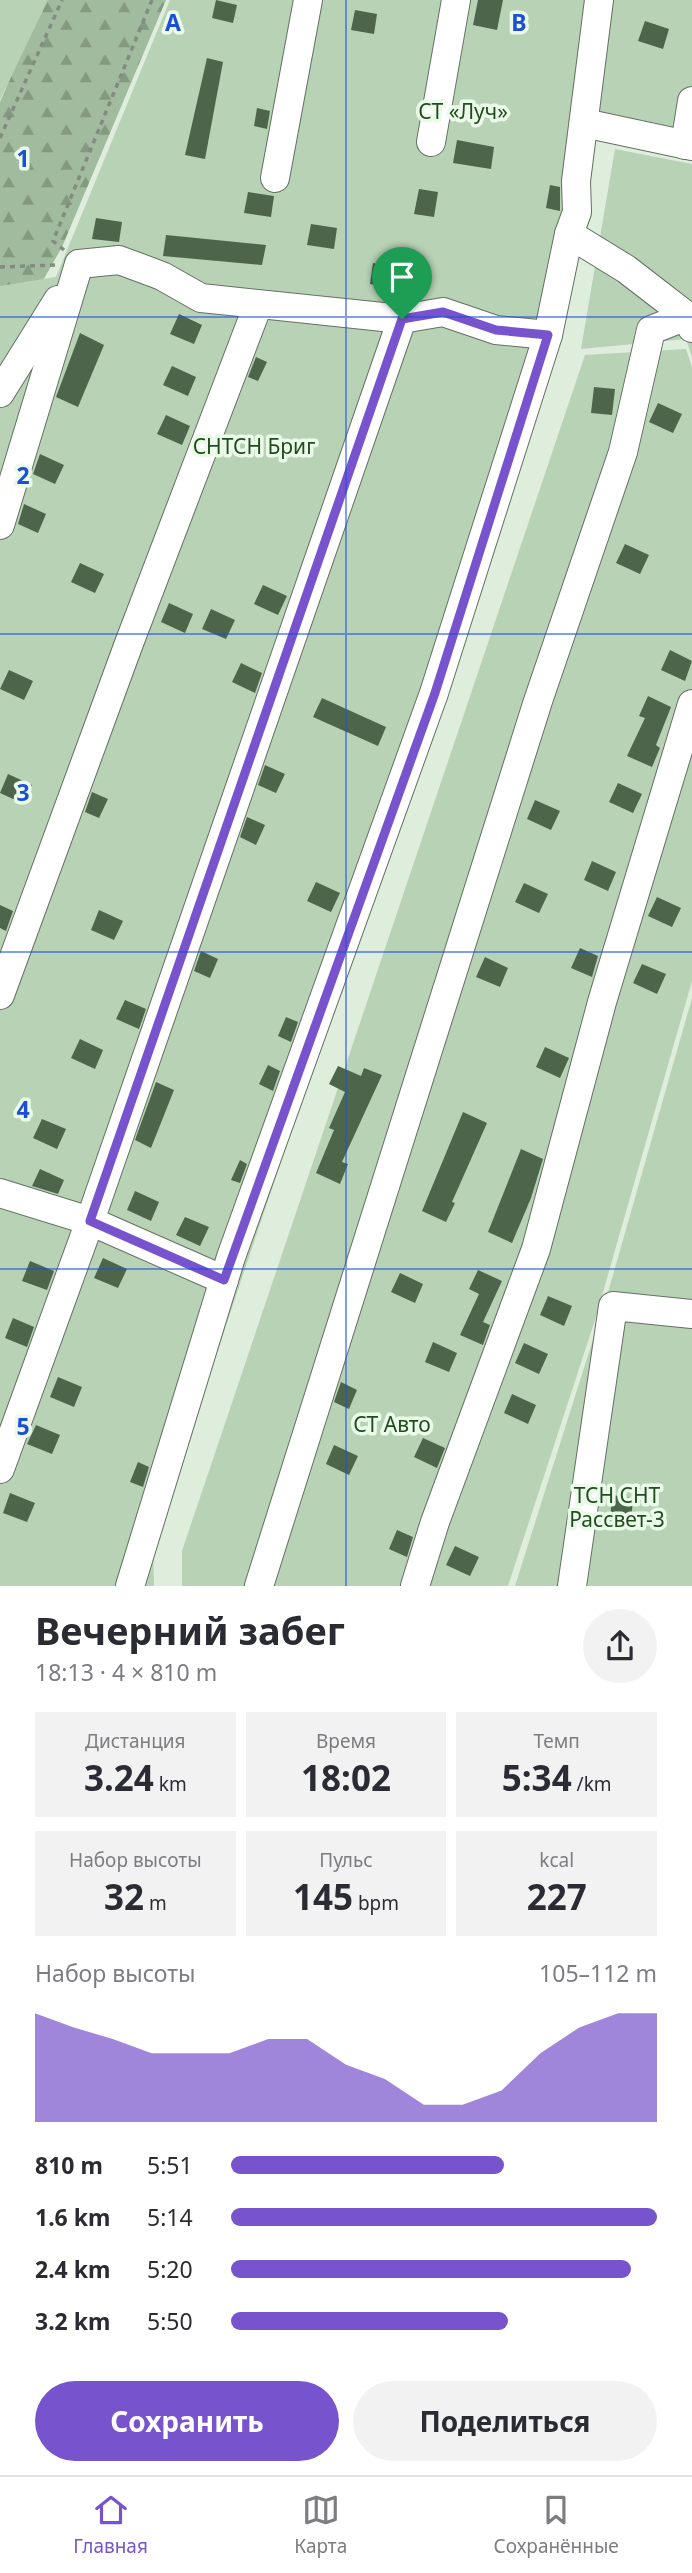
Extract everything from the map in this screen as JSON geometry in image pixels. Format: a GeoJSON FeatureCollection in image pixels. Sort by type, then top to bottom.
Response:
{"type":"FeatureCollection","features":[{"type":"Feature","properties":{"kind":"street"},"geometry":{"type":"LineString","coordinates":[[275,178],[308,0]]}},
{"type":"Feature","properties":{"kind":"street"},"geometry":{"type":"LineString","coordinates":[[431,142],[456,0]]}},
{"type":"Feature","properties":{"kind":"street"},"geometry":{"type":"LineString","coordinates":[[130,1586],[224,1280],[435,693],[548,335],[569,234],[577,212],[576,181],[599,0]]}},
{"type":"Feature","properties":{"kind":"street"},"geometry":{"type":"LineString","coordinates":[[584,123],[689,145],[692,102]]}},
{"type":"Feature","properties":{"kind":"street"},"geometry":{"type":"LineString","coordinates":[[569,234],[626,269],[690,320]]}},
{"type":"Feature","properties":{"kind":"street"},"geometry":{"type":"LineString","coordinates":[[79,264],[119,260],[162,276],[201,298],[402,319],[443,312],[496,330],[548,335]]}},
{"type":"Feature","properties":{"kind":"street"},"geometry":{"type":"LineString","coordinates":[[0,393],[79,264]]}},
{"type":"Feature","properties":{"kind":"street"},"geometry":{"type":"LineString","coordinates":[[0,525],[79,264]]}},
{"type":"Feature","properties":{"kind":"street"},"geometry":{"type":"LineString","coordinates":[[0,995],[128,646],[258,305]]}},
{"type":"Feature","properties":{"kind":"street"},"geometry":{"type":"LineString","coordinates":[[0,1469],[90,1221],[402,319]]}},
{"type":"Feature","properties":{"kind":"street"},"geometry":{"type":"LineString","coordinates":[[259,1586],[538,701],[623,452],[652,330],[690,320]]}},
{"type":"Feature","properties":{"kind":"street"},"geometry":{"type":"LineString","coordinates":[[415,1586],[435,1522],[536,1249],[603,1002],[692,704]]}},
{"type":"Feature","properties":{"kind":"street"},"geometry":{"type":"LineString","coordinates":[[0,1193],[90,1221],[224,1280]]}},
{"type":"Feature","properties":{"kind":"street"},"geometry":{"type":"LineString","coordinates":[[572,1586],[613,1306],[692,1314]]}},
{"type":"Feature","properties":{"kind":"path"},"geometry":{"type":"LineString","coordinates":[[0,138],[62,0]]}},
{"type":"Feature","properties":{"kind":"path"},"geometry":{"type":"LineString","coordinates":[[79,264],[53,241],[152,0]]}},
{"type":"Feature","properties":{"kind":"path"},"geometry":{"type":"LineString","coordinates":[[0,267],[79,264]]}},
{"type":"Feature","properties":{"kind":"green space"},"geometry":{"type":"Polygon","coordinates":[[[0,0],[48,0],[0,100],[0,0]]]}},
{"type":"Feature","properties":{"kind":"green space"},"geometry":{"type":"Polygon","coordinates":[[[44,0],[166,0],[62,247],[0,356],[0,102],[44,0]]]}},
{"type":"Feature","properties":{"kind":"green space","name":"СНТСН Бриг"},"geometry":{"type":"Polygon","coordinates":[[[170,0],[597,0],[554,349],[153,1543],[154,1586],[0,1586],[0,286],[56,277],[170,0]]]}},
{"type":"Feature","properties":{"kind":"green space"},"geometry":{"type":"Polygon","coordinates":[[[604,0],[692,0],[692,141],[580,122],[604,0]]]}},
{"type":"Feature","properties":{"kind":"green space"},"geometry":{"type":"Polygon","coordinates":[[[615,149],[692,164],[692,357],[686,339],[581,349],[615,149]]]}},
{"type":"Feature","properties":{"kind":"green space","name":"СТ Авто"},"geometry":{"type":"Polygon","coordinates":[[[686,349],[692,367],[692,981],[595,1320],[508,1586],[182,1586],[182,1551],[585,355],[686,349]]]}},
{"type":"Feature","properties":{"kind":"green space","name":"ТСН СНТ Рассвет-3"},"geometry":{"type":"Polygon","coordinates":[[[692,998],[692,1586],[515,1586],[609,1289],[692,998]]]}},
{"type":"Feature","properties":{"kind":"building"},"geometry":{"type":"Polygon","coordinates":[[[216,0],[237,5],[233,23],[212,18],[216,0]]]}},
{"type":"Feature","properties":{"kind":"building"},"geometry":{"type":"Polygon","coordinates":[[[478,0],[503,0],[497,30],[473,25],[478,0]]]}},
{"type":"Feature","properties":{"kind":"building"},"geometry":{"type":"Polygon","coordinates":[[[355,10],[377,14],[374,34],[351,30],[355,10]]]}},
{"type":"Feature","properties":{"kind":"building"},"geometry":{"type":"Polygon","coordinates":[[[645,21],[669,29],[663,49],[638,41],[645,21]]]}},
{"type":"Feature","properties":{"kind":"building"},"geometry":{"type":"Polygon","coordinates":[[[207,58],[223,62],[205,159],[185,155],[207,58]]]}},
{"type":"Feature","properties":{"kind":"building"},"geometry":{"type":"Polygon","coordinates":[[[257,108],[270,111],[267,129],[254,126],[257,108]]]}},
{"type":"Feature","properties":{"kind":"building"},"geometry":{"type":"Polygon","coordinates":[[[457,140],[494,147],[491,169],[453,163],[457,140]]]}},
{"type":"Feature","properties":{"kind":"building"},"geometry":{"type":"Polygon","coordinates":[[[550,185],[560,187],[560,211],[546,208],[550,185]]]}},
{"type":"Feature","properties":{"kind":"building"},"geometry":{"type":"Polygon","coordinates":[[[419,189],[438,192],[434,217],[414,214],[419,189]]]}},
{"type":"Feature","properties":{"kind":"building"},"geometry":{"type":"Polygon","coordinates":[[[248,192],[274,196],[271,217],[244,213],[248,192]]]}},
{"type":"Feature","properties":{"kind":"building"},"geometry":{"type":"Polygon","coordinates":[[[96,218],[122,222],[119,242],[92,239],[96,218]]]}},
{"type":"Feature","properties":{"kind":"building"},"geometry":{"type":"Polygon","coordinates":[[[311,224],[337,228],[334,249],[307,245],[311,224]]]}},
{"type":"Feature","properties":{"kind":"building"},"geometry":{"type":"Polygon","coordinates":[[[166,235],[266,245],[262,265],[163,256],[166,235]]]}},
{"type":"Feature","properties":{"kind":"building"},"geometry":{"type":"Polygon","coordinates":[[[373,263],[399,268],[396,289],[370,284],[373,263]]]}},
{"type":"Feature","properties":{"kind":"building"},"geometry":{"type":"Polygon","coordinates":[[[179,314],[202,325],[194,344],[170,334],[179,314]]]}},
{"type":"Feature","properties":{"kind":"building"},"geometry":{"type":"Polygon","coordinates":[[[80,333],[104,345],[78,407],[56,397],[80,333]]]}},
{"type":"Feature","properties":{"kind":"building"},"geometry":{"type":"Polygon","coordinates":[[[256,357],[267,362],[258,381],[248,377],[256,357]]]}},
{"type":"Feature","properties":{"kind":"building"},"geometry":{"type":"Polygon","coordinates":[[[172,366],[196,377],[188,396],[163,385],[172,366]]]}},
{"type":"Feature","properties":{"kind":"building"},"geometry":{"type":"Polygon","coordinates":[[[594,387],[615,389],[612,415],[591,413],[594,387]]]}},
{"type":"Feature","properties":{"kind":"building"},"geometry":{"type":"Polygon","coordinates":[[[658,403],[682,414],[673,433],[649,422],[658,403]]]}},
{"type":"Feature","properties":{"kind":"building"},"geometry":{"type":"Polygon","coordinates":[[[166,415],[190,426],[182,445],[157,434],[166,415]]]}},
{"type":"Feature","properties":{"kind":"building"},"geometry":{"type":"Polygon","coordinates":[[[40,454],[64,465],[55,484],[33,474],[40,454]]]}},
{"type":"Feature","properties":{"kind":"building"},"geometry":{"type":"Polygon","coordinates":[[[24,504],[46,514],[38,533],[18,524],[24,504]]]}},
{"type":"Feature","properties":{"kind":"building"},"geometry":{"type":"Polygon","coordinates":[[[625,544],[649,555],[640,574],[616,563],[625,544]]]}},
{"type":"Feature","properties":{"kind":"building"},"geometry":{"type":"Polygon","coordinates":[[[80,563],[104,574],[95,593],[71,582],[80,563]]]}},
{"type":"Feature","properties":{"kind":"building"},"geometry":{"type":"Polygon","coordinates":[[[263,585],[287,596],[278,615],[254,604],[263,585]]]}},
{"type":"Feature","properties":{"kind":"building"},"geometry":{"type":"Polygon","coordinates":[[[169,603],[193,614],[185,633],[161,622],[169,603]]]}},
{"type":"Feature","properties":{"kind":"building"},"geometry":{"type":"Polygon","coordinates":[[[211,609],[235,620],[226,639],[202,629],[211,609]]]}},
{"type":"Feature","properties":{"kind":"building"},"geometry":{"type":"Polygon","coordinates":[[[670,650],[692,661],[685,681],[661,670],[670,650]]]}},
{"type":"Feature","properties":{"kind":"building"},"geometry":{"type":"Polygon","coordinates":[[[241,663],[262,673],[255,693],[232,682],[241,663]]]}},
{"type":"Feature","properties":{"kind":"building"},"geometry":{"type":"Polygon","coordinates":[[[9,670],[33,681],[24,700],[0,689],[9,670]]]}},
{"type":"Feature","properties":{"kind":"building"},"geometry":{"type":"Polygon","coordinates":[[[648,696],[671,707],[656,745],[660,748],[652,767],[627,756],[645,718],[639,716],[648,696]]]}},
{"type":"Feature","properties":{"kind":"building"},"geometry":{"type":"Polygon","coordinates":[[[322,698],[386,727],[378,746],[313,717],[322,698]]]}},
{"type":"Feature","properties":{"kind":"building"},"geometry":{"type":"Polygon","coordinates":[[[265,765],[285,774],[276,793],[258,785],[265,765]]]}},
{"type":"Feature","properties":{"kind":"building"},"geometry":{"type":"Polygon","coordinates":[[[8,774],[32,785],[24,804],[0,793],[8,774]]]}},
{"type":"Feature","properties":{"kind":"building"},"geometry":{"type":"Polygon","coordinates":[[[618,783],[642,794],[633,813],[609,802],[618,783]]]}},
{"type":"Feature","properties":{"kind":"building"},"geometry":{"type":"Polygon","coordinates":[[[92,792],[108,799],[99,818],[85,812],[92,792]]]}},
{"type":"Feature","properties":{"kind":"building"},"geometry":{"type":"Polygon","coordinates":[[[535,800],[560,811],[551,830],[527,819],[535,800]]]}},
{"type":"Feature","properties":{"kind":"building"},"geometry":{"type":"Polygon","coordinates":[[[247,817],[265,825],[256,845],[240,837],[247,817]]]}},
{"type":"Feature","properties":{"kind":"building"},"geometry":{"type":"Polygon","coordinates":[[[592,861],[616,872],[608,891],[584,880],[592,861]]]}},
{"type":"Feature","properties":{"kind":"building"},"geometry":{"type":"Polygon","coordinates":[[[316,882],[340,893],[331,912],[307,901],[316,882]]]}},
{"type":"Feature","properties":{"kind":"building"},"geometry":{"type":"Polygon","coordinates":[[[524,883],[548,894],[539,913],[515,902],[524,883]]]}},
{"type":"Feature","properties":{"kind":"building"},"geometry":{"type":"Polygon","coordinates":[[[657,897],[681,908],[672,927],[648,916],[657,897]]]}},
{"type":"Feature","properties":{"kind":"building"},"geometry":{"type":"Polygon","coordinates":[[[0,905],[13,911],[6,931],[0,928],[0,905]]]}},
{"type":"Feature","properties":{"kind":"building"},"geometry":{"type":"Polygon","coordinates":[[[99,910],[123,921],[114,940],[91,930],[99,910]]]}},
{"type":"Feature","properties":{"kind":"building"},"geometry":{"type":"Polygon","coordinates":[[[580,948],[598,956],[592,977],[571,968],[580,948]]]}},
{"type":"Feature","properties":{"kind":"building"},"geometry":{"type":"Polygon","coordinates":[[[201,951],[218,959],[210,978],[194,971],[201,951]]]}},
{"type":"Feature","properties":{"kind":"building"},"geometry":{"type":"Polygon","coordinates":[[[485,957],[508,968],[500,987],[476,977],[485,957]]]}},
{"type":"Feature","properties":{"kind":"building"},"geometry":{"type":"Polygon","coordinates":[[[642,964],[666,974],[657,994],[633,983],[642,964]]]}},
{"type":"Feature","properties":{"kind":"building"},"geometry":{"type":"Polygon","coordinates":[[[125,1000],[146,1009],[139,1029],[116,1019],[125,1000]]]}},
{"type":"Feature","properties":{"kind":"building"},"geometry":{"type":"Polygon","coordinates":[[[286,1017],[298,1022],[291,1042],[278,1036],[286,1017]]]}},
{"type":"Feature","properties":{"kind":"building"},"geometry":{"type":"Polygon","coordinates":[[[80,1039],[103,1050],[95,1069],[71,1058],[80,1039]]]}},
{"type":"Feature","properties":{"kind":"building"},"geometry":{"type":"Polygon","coordinates":[[[545,1047],[569,1058],[560,1078],[536,1067],[545,1047]]]}},
{"type":"Feature","properties":{"kind":"building"},"geometry":{"type":"Polygon","coordinates":[[[268,1065],[280,1071],[273,1091],[259,1084],[268,1065]]]}},
{"type":"Feature","properties":{"kind":"building"},"geometry":{"type":"Polygon","coordinates":[[[338,1066],[361,1076],[364,1068],[382,1075],[342,1162],[348,1164],[340,1184],[316,1173],[334,1130],[329,1128],[345,1092],[329,1084],[338,1066]]]}},
{"type":"Feature","properties":{"kind":"building"},"geometry":{"type":"Polygon","coordinates":[[[156,1082],[174,1090],[151,1148],[135,1140],[156,1082]]]}},
{"type":"Feature","properties":{"kind":"building"},"geometry":{"type":"Polygon","coordinates":[[[463,1112],[487,1123],[452,1202],[455,1203],[446,1222],[422,1211],[463,1112]]]}},
{"type":"Feature","properties":{"kind":"building"},"geometry":{"type":"Polygon","coordinates":[[[42,1119],[66,1129],[57,1149],[33,1138],[42,1119]]]}},
{"type":"Feature","properties":{"kind":"building"},"geometry":{"type":"Polygon","coordinates":[[[521,1149],[543,1159],[531,1198],[512,1243],[488,1232],[521,1149]]]}},
{"type":"Feature","properties":{"kind":"building"},"geometry":{"type":"Polygon","coordinates":[[[240,1160],[247,1164],[240,1183],[231,1180],[240,1160]]]}},
{"type":"Feature","properties":{"kind":"building"},"geometry":{"type":"Polygon","coordinates":[[[40,1169],[64,1180],[58,1194],[32,1186],[40,1169]]]}},
{"type":"Feature","properties":{"kind":"building"},"geometry":{"type":"Polygon","coordinates":[[[135,1191],[159,1202],[151,1221],[127,1210],[135,1191]]]}},
{"type":"Feature","properties":{"kind":"building"},"geometry":{"type":"Polygon","coordinates":[[[185,1217],[209,1227],[200,1246],[176,1235],[185,1217]]]}},
{"type":"Feature","properties":{"kind":"building"},"geometry":{"type":"Polygon","coordinates":[[[103,1258],[127,1269],[118,1288],[94,1278],[103,1258]]]}},
{"type":"Feature","properties":{"kind":"building"},"geometry":{"type":"Polygon","coordinates":[[[30,1261],[54,1271],[47,1290],[22,1281],[30,1261]]]}},
{"type":"Feature","properties":{"kind":"building"},"geometry":{"type":"Polygon","coordinates":[[[478,1270],[502,1281],[483,1322],[490,1325],[483,1345],[460,1335],[479,1294],[469,1289],[478,1270]]]}},
{"type":"Feature","properties":{"kind":"building"},"geometry":{"type":"Polygon","coordinates":[[[400,1273],[423,1284],[415,1303],[391,1292],[400,1273]]]}},
{"type":"Feature","properties":{"kind":"building"},"geometry":{"type":"Polygon","coordinates":[[[548,1296],[572,1306],[564,1326],[540,1315],[548,1296]]]}},
{"type":"Feature","properties":{"kind":"building"},"geometry":{"type":"Polygon","coordinates":[[[13,1318],[34,1327],[27,1347],[5,1338],[13,1318]]]}},
{"type":"Feature","properties":{"kind":"building"},"geometry":{"type":"Polygon","coordinates":[[[433,1342],[457,1353],[449,1372],[425,1362],[433,1342]]]}},
{"type":"Feature","properties":{"kind":"building"},"geometry":{"type":"Polygon","coordinates":[[[524,1343],[548,1354],[539,1374],[515,1363],[524,1343]]]}},
{"type":"Feature","properties":{"kind":"building"},"geometry":{"type":"Polygon","coordinates":[[[58,1377],[82,1387],[74,1407],[50,1397],[58,1377]]]}},
{"type":"Feature","properties":{"kind":"building"},"geometry":{"type":"Polygon","coordinates":[[[341,1382],[357,1390],[349,1409],[334,1402],[341,1382]]]}},
{"type":"Feature","properties":{"kind":"building"},"geometry":{"type":"Polygon","coordinates":[[[512,1394],[536,1405],[528,1424],[504,1413],[512,1394]]]}},
{"type":"Feature","properties":{"kind":"building"},"geometry":{"type":"Polygon","coordinates":[[[36,1425],[60,1435],[52,1454],[27,1444],[36,1425]]]}},
{"type":"Feature","properties":{"kind":"building"},"geometry":{"type":"Polygon","coordinates":[[[423,1438],[445,1448],[437,1468],[414,1457],[423,1438]]]}},
{"type":"Feature","properties":{"kind":"building"},"geometry":{"type":"Polygon","coordinates":[[[334,1445],[358,1456],[349,1475],[326,1464],[334,1445]]]}},
{"type":"Feature","properties":{"kind":"building"},"geometry":{"type":"Polygon","coordinates":[[[138,1462],[149,1467],[143,1487],[130,1482],[138,1462]]]}},
{"type":"Feature","properties":{"kind":"building"},"geometry":{"type":"Polygon","coordinates":[[[10,1493],[35,1503],[27,1522],[3,1513],[10,1493]]]}},
{"type":"Feature","properties":{"kind":"building"},"geometry":{"type":"Polygon","coordinates":[[[612,1495],[633,1498],[631,1523],[610,1521],[612,1495]]]}},
{"type":"Feature","properties":{"kind":"building"},"geometry":{"type":"Polygon","coordinates":[[[397,1530],[413,1537],[407,1557],[389,1549],[397,1530]]]}},
{"type":"Feature","properties":{"kind":"building"},"geometry":{"type":"Polygon","coordinates":[[[455,1546],[479,1557],[470,1576],[446,1565],[455,1546]]]}},
{"type":"Feature","properties":{"kind":"route"},"geometry":{"type":"LineString","coordinates":[[443,312],[496,330],[548,335],[435,693],[224,1280],[90,1221],[402,319],[443,312]]}},
{"type":"Feature","properties":{"kind":"park label","name":"СТ «Луч»"},"geometry":{"type":"Point","coordinates":[463,112]}}]}
